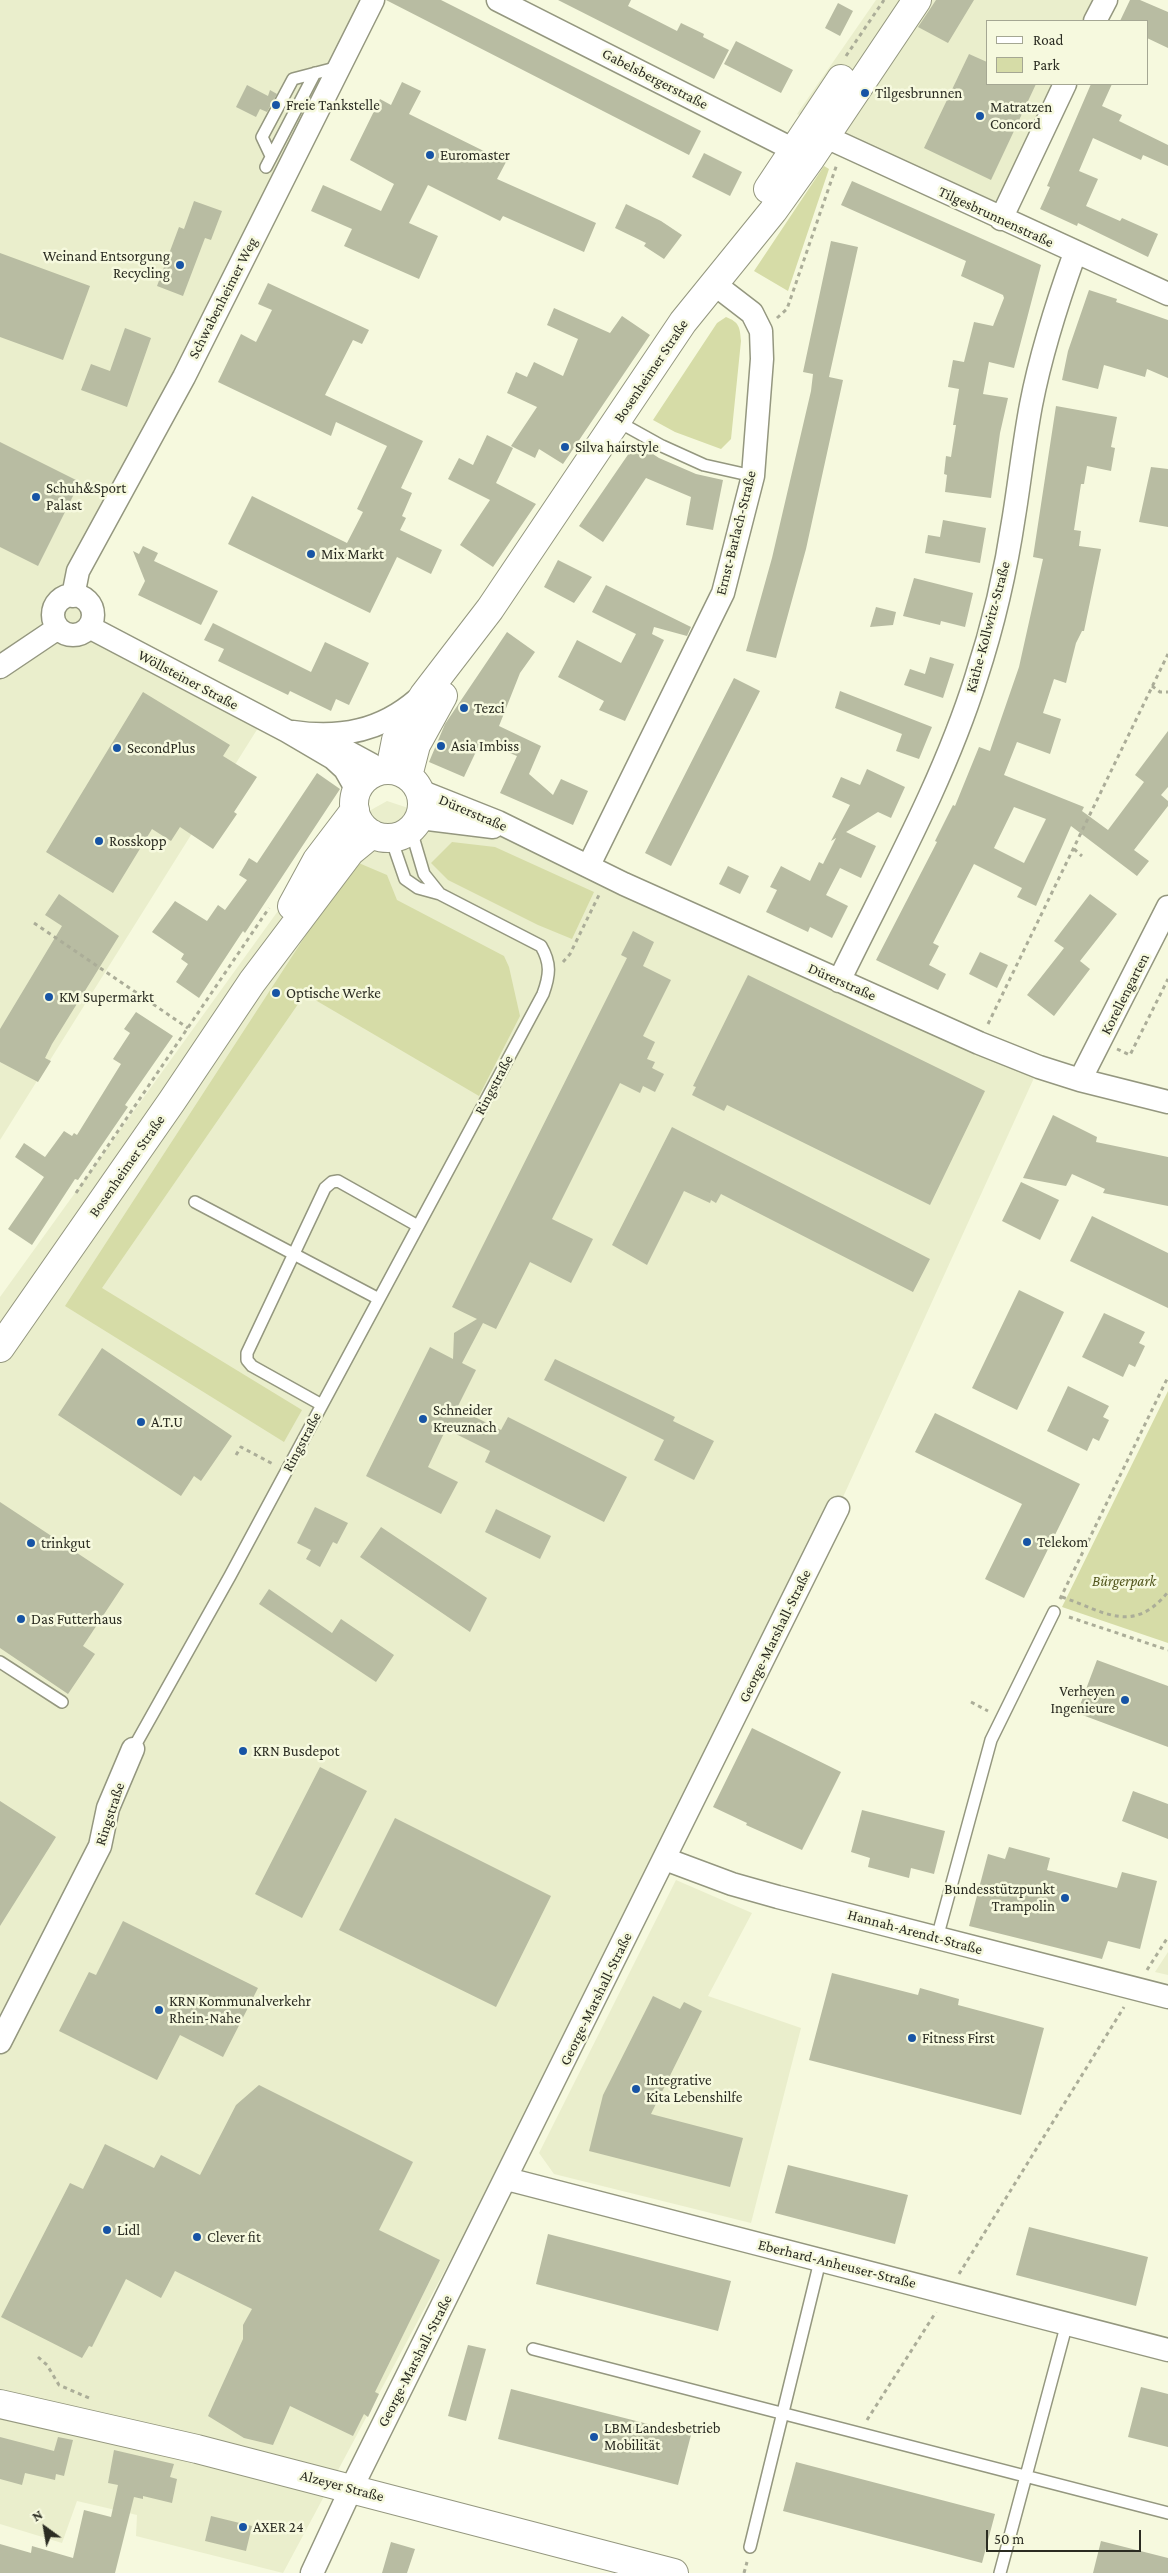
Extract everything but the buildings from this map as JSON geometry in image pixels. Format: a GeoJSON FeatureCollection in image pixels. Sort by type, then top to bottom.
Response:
{"type":"FeatureCollection","features":[{"type":"Feature","properties":{"kind":"street","name":"Schwabenheimer Weg"},"geometry":{"type":"LineString","coordinates":[[73,596],[78,571],[184,376],[374,0]]}},
{"type":"Feature","properties":{"kind":"street","name":"Gabelsbergerstraße"},"geometry":{"type":"LineString","coordinates":[[498,0],[817,151]]}},
{"type":"Feature","properties":{"kind":"street","name":"Bosenheimer Straße"},"geometry":{"type":"LineString","coordinates":[[817,151],[895,0]]}},
{"type":"Feature","properties":{"kind":"street","name":"Bosenheimer Straße"},"geometry":{"type":"LineString","coordinates":[[398,804],[396,740],[424,695],[490,609],[683,322],[773,211],[817,151],[917,0]]}},
{"type":"Feature","properties":{"kind":"street"},"geometry":{"type":"LineString","coordinates":[[1096,20],[1106,0]]}},
{"type":"Feature","properties":{"kind":"street"},"geometry":{"type":"LineString","coordinates":[[1001,219],[1065,85]]}},
{"type":"Feature","properties":{"kind":"street","name":"Tilgesbrunnenstraße"},"geometry":{"type":"LineString","coordinates":[[817,151],[1001,219],[1168,294]]}},
{"type":"Feature","properties":{"kind":"street","name":"Käthe-Kollwitz-Straße"},"geometry":{"type":"LineString","coordinates":[[839,981],[934,785],[957,732],[976,678],[998,598],[1014,518],[1036,387],[1051,323],[1075,253]]}},
{"type":"Feature","properties":{"kind":"street","name":"Ernst-Barlach-Straße"},"geometry":{"type":"LineString","coordinates":[[589,866],[723,593],[753,476],[762,359],[761,331],[752,313],[713,283]]}},
{"type":"Feature","properties":{"kind":"street"},"geometry":{"type":"LineString","coordinates":[[73,596],[83,598],[90,605],[93,614],[89,628],[74,635],[58,628],[53,617],[54,610],[61,600],[73,596]]}},
{"type":"Feature","properties":{"kind":"street","name":"Bosenheimer Straße"},"geometry":{"type":"LineString","coordinates":[[0,1348],[168,1108],[252,982],[350,852],[398,804],[416,745],[490,609]]}},
{"type":"Feature","properties":{"kind":"street"},"geometry":{"type":"LineString","coordinates":[[0,667],[58,628]]}},
{"type":"Feature","properties":{"kind":"street","name":"Wöllsteiner Straße"},"geometry":{"type":"LineString","coordinates":[[89,628],[287,731],[333,758],[345,768],[356,800]]}},
{"type":"Feature","properties":{"kind":"street","name":"Wöllsteiner Straße"},"geometry":{"type":"LineString","coordinates":[[287,731],[316,735],[349,734],[383,724],[400,715],[424,695]]}},
{"type":"Feature","properties":{"kind":"street","name":"Wöllsteiner Straße"},"geometry":{"type":"LineString","coordinates":[[316,735],[372,765],[398,804]]}},
{"type":"Feature","properties":{"kind":"street","name":"Bosenheimer Straße"},"geometry":{"type":"LineString","coordinates":[[252,982],[317,860],[370,775],[398,804]]}},
{"type":"Feature","properties":{"kind":"street"},"geometry":{"type":"LineString","coordinates":[[356,800],[364,828],[398,804]]}},
{"type":"Feature","properties":{"kind":"street","name":"Dürerstraße"},"geometry":{"type":"LineString","coordinates":[[398,804],[526,835],[608,876],[979,1043],[1039,1067],[1080,1080],[1168,1102]]}},
{"type":"Feature","properties":{"kind":"street","name":"Korellengarten"},"geometry":{"type":"LineString","coordinates":[[1080,1080],[1168,908]]}},
{"type":"Feature","properties":{"kind":"street","name":"George-Marshall-Straße"},"geometry":{"type":"LineString","coordinates":[[312,2573],[351,2488],[507,2179],[838,1508]]}},
{"type":"Feature","properties":{"kind":"street","name":"Ringstraße"},"geometry":{"type":"LineString","coordinates":[[0,2042],[100,1846],[108,1808],[134,1749]]}},
{"type":"Feature","properties":{"kind":"street","name":"Hannah-Arendt-Straße"},"geometry":{"type":"LineString","coordinates":[[665,1860],[732,1884],[1168,1997]]}},
{"type":"Feature","properties":{"kind":"street","name":"Eberhard-Anheuser-Straße"},"geometry":{"type":"LineString","coordinates":[[507,2179],[1168,2350]]}},
{"type":"Feature","properties":{"kind":"street","name":"Alzeyer Straße"},"geometry":{"type":"LineString","coordinates":[[3,2404],[197,2449],[674,2573]]}},
{"type":"Feature","properties":{"kind":"lane"},"geometry":{"type":"LineString","coordinates":[[271,156],[262,138],[293,79],[339,67]]}},
{"type":"Feature","properties":{"kind":"lane"},"geometry":{"type":"LineString","coordinates":[[266,167],[315,73]]}},
{"type":"Feature","properties":{"kind":"lane"},"geometry":{"type":"LineString","coordinates":[[617,420],[662,446],[704,465],[753,476]]}},
{"type":"Feature","properties":{"kind":"lane"},"geometry":{"type":"LineString","coordinates":[[398,804],[394,846],[405,879],[418,888],[440,894],[541,946],[549,959],[549,977]]}},
{"type":"Feature","properties":{"kind":"lane"},"geometry":{"type":"LineString","coordinates":[[398,804],[424,874],[440,894]]}},
{"type":"Feature","properties":{"kind":"lane","name":"Ringstraße"},"geometry":{"type":"LineString","coordinates":[[134,1749],[286,1472],[543,994],[549,977]]}},
{"type":"Feature","properties":{"kind":"lane"},"geometry":{"type":"LineString","coordinates":[[322,1405],[252,1366],[247,1360],[247,1353],[325,1188],[332,1182],[338,1181],[418,1226]]}},
{"type":"Feature","properties":{"kind":"lane"},"geometry":{"type":"LineString","coordinates":[[195,1202],[379,1299]]}},
{"type":"Feature","properties":{"kind":"lane"},"geometry":{"type":"LineString","coordinates":[[937,1938],[991,1740],[1054,1612]]}},
{"type":"Feature","properties":{"kind":"lane"},"geometry":{"type":"LineString","coordinates":[[0,1662],[62,1702]]}},
{"type":"Feature","properties":{"kind":"lane"},"geometry":{"type":"LineString","coordinates":[[750,2547],[820,2261]]}},
{"type":"Feature","properties":{"kind":"lane"},"geometry":{"type":"LineString","coordinates":[[1000,2573],[1067,2323]]}},
{"type":"Feature","properties":{"kind":"lane"},"geometry":{"type":"LineString","coordinates":[[533,2349],[1168,2513]]}},
{"type":"Feature","properties":{"kind":"path"},"geometry":{"type":"LineString","coordinates":[[844,59],[884,0]]}},
{"type":"Feature","properties":{"kind":"path"},"geometry":{"type":"LineString","coordinates":[[761,331],[787,309],[817,151]]}},
{"type":"Feature","properties":{"kind":"path"},"geometry":{"type":"LineString","coordinates":[[979,1043],[1168,654]]}},
{"type":"Feature","properties":{"kind":"path"},"geometry":{"type":"LineString","coordinates":[[1152,686],[1160,692],[1168,692]]}},
{"type":"Feature","properties":{"kind":"path"},"geometry":{"type":"LineString","coordinates":[[1074,849],[1082,856]]}},
{"type":"Feature","properties":{"kind":"path"},"geometry":{"type":"LineString","coordinates":[[549,977],[570,954],[608,876]]}},
{"type":"Feature","properties":{"kind":"path"},"geometry":{"type":"LineString","coordinates":[[73,1198],[274,900]]}},
{"type":"Feature","properties":{"kind":"path"},"geometry":{"type":"LineString","coordinates":[[34,923],[188,1028]]}},
{"type":"Feature","properties":{"kind":"path"},"geometry":{"type":"LineString","coordinates":[[1130,1055],[1168,979]]}},
{"type":"Feature","properties":{"kind":"path"},"geometry":{"type":"LineString","coordinates":[[1168,1377],[1054,1612],[1168,1650]]}},
{"type":"Feature","properties":{"kind":"path"},"geometry":{"type":"LineString","coordinates":[[236,1455],[241,1447],[286,1472]]}},
{"type":"Feature","properties":{"kind":"path"},"geometry":{"type":"LineString","coordinates":[[1061,1597],[1122,1619],[1143,1615],[1168,1592]]}},
{"type":"Feature","properties":{"kind":"path"},"geometry":{"type":"LineString","coordinates":[[859,2433],[1168,1937]]}},
{"type":"Feature","properties":{"kind":"path"},"geometry":{"type":"LineString","coordinates":[[38,2357],[47,2365],[59,2385],[89,2398]]}},
{"type":"Feature","properties":{"kind":"shaded area"},"geometry":{"type":"Polygon","coordinates":[[[0,0],[373,0],[78,571],[83,598],[92,610],[92,621],[263,720],[0,1140],[0,0]]]}},
{"type":"Feature","properties":{"kind":"shaded area"},"geometry":{"type":"Polygon","coordinates":[[[876,0],[1097,0],[1087,20],[986,20],[986,85],[1056,85],[997,202],[797,114],[876,0]]]}},
{"type":"Feature","properties":{"kind":"shaded area"},"geometry":{"type":"Polygon","coordinates":[[[387,801],[469,828],[528,838],[1039,1067],[838,1508],[665,1859],[283,2573],[136,2536],[137,2515],[77,2501],[62,2543],[0,2524],[0,1297],[337,829],[387,801]]]}},
{"type":"Feature","properties":{"kind":"shaded area"},"geometry":{"type":"Polygon","coordinates":[[[676,1880],[752,1913],[708,1996],[801,2028],[751,2223],[554,2174],[539,2153],[676,1880]]]}},
{"type":"Feature","properties":{"kind":"shaded area"},"geometry":{"type":"Polygon","coordinates":[[[1168,1952],[1168,1975],[1155,1972],[1168,1952]]]}},
{"type":"Feature","properties":{"kind":"green space"},"geometry":{"type":"Polygon","coordinates":[[[824,166],[829,169],[788,291],[754,271],[824,166]]]}},
{"type":"Feature","properties":{"kind":"green space"},"geometry":{"type":"Polygon","coordinates":[[[726,317],[734,321],[738,326],[741,341],[731,439],[721,449],[675,432],[653,420],[717,323],[726,317]]]}},
{"type":"Feature","properties":{"kind":"green space"},"geometry":{"type":"Polygon","coordinates":[[[452,842],[495,847],[594,892],[572,939],[538,925],[448,880],[431,863],[452,842]]]}},
{"type":"Feature","properties":{"kind":"green space"},"geometry":{"type":"Polygon","coordinates":[[[354,861],[387,875],[397,900],[504,956],[509,967],[520,1016],[479,1096],[305,994],[102,1288],[302,1410],[284,1442],[65,1306],[354,861]]]}},
{"type":"Feature","properties":{"kind":"green space","name":"Bürgerpark"},"geometry":{"type":"Polygon","coordinates":[[[1168,1391],[1168,1643],[1062,1607],[1168,1391]]]}},
{"type":"Feature","properties":{"kind":"place","name":"Tilgesbrunnen"},"geometry":{"type":"Point","coordinates":[865,93]}},
{"type":"Feature","properties":{"kind":"place","name":"Freie Tankstelle"},"geometry":{"type":"Point","coordinates":[276,105]}},
{"type":"Feature","properties":{"kind":"place","name":"Matratzen Concord"},"geometry":{"type":"Point","coordinates":[980,116]}},
{"type":"Feature","properties":{"kind":"place","name":"Euromaster"},"geometry":{"type":"Point","coordinates":[430,155]}},
{"type":"Feature","properties":{"kind":"place","name":"Weinand Entsorgung Recycling"},"geometry":{"type":"Point","coordinates":[180,265]}},
{"type":"Feature","properties":{"kind":"place","name":"Silva hairstyle"},"geometry":{"type":"Point","coordinates":[565,447]}},
{"type":"Feature","properties":{"kind":"place","name":"Schuh&Sport Palast"},"geometry":{"type":"Point","coordinates":[36,497]}},
{"type":"Feature","properties":{"kind":"place","name":"Mix Markt"},"geometry":{"type":"Point","coordinates":[311,554]}},
{"type":"Feature","properties":{"kind":"place","name":"Tezci"},"geometry":{"type":"Point","coordinates":[464,708]}},
{"type":"Feature","properties":{"kind":"place","name":"Asia Imbiss"},"geometry":{"type":"Point","coordinates":[441,746]}},
{"type":"Feature","properties":{"kind":"place","name":"SecondPlus"},"geometry":{"type":"Point","coordinates":[117,748]}},
{"type":"Feature","properties":{"kind":"place","name":"Rosskopp"},"geometry":{"type":"Point","coordinates":[99,841]}},
{"type":"Feature","properties":{"kind":"place","name":"Optische Werke"},"geometry":{"type":"Point","coordinates":[276,993]}},
{"type":"Feature","properties":{"kind":"place","name":"KM Supermarkt"},"geometry":{"type":"Point","coordinates":[49,997]}},
{"type":"Feature","properties":{"kind":"place","name":"Schneider Kreuznach"},"geometry":{"type":"Point","coordinates":[423,1419]}},
{"type":"Feature","properties":{"kind":"place","name":"A.T.U"},"geometry":{"type":"Point","coordinates":[141,1422]}},
{"type":"Feature","properties":{"kind":"place","name":"Telekom"},"geometry":{"type":"Point","coordinates":[1027,1542]}},
{"type":"Feature","properties":{"kind":"place","name":"trinkgut"},"geometry":{"type":"Point","coordinates":[31,1543]}},
{"type":"Feature","properties":{"kind":"place","name":"Das Futterhaus"},"geometry":{"type":"Point","coordinates":[21,1619]}},
{"type":"Feature","properties":{"kind":"place","name":"Verheyen Ingenieure"},"geometry":{"type":"Point","coordinates":[1125,1700]}},
{"type":"Feature","properties":{"kind":"place","name":"KRN Busdepot"},"geometry":{"type":"Point","coordinates":[243,1751]}},
{"type":"Feature","properties":{"kind":"place","name":"Bundesstützpunkt Trampolin"},"geometry":{"type":"Point","coordinates":[1065,1898]}},
{"type":"Feature","properties":{"kind":"place","name":"KRN Kommunalverkehr Rhein-Nahe"},"geometry":{"type":"Point","coordinates":[159,2010]}},
{"type":"Feature","properties":{"kind":"place","name":"Fitness First"},"geometry":{"type":"Point","coordinates":[912,2038]}},
{"type":"Feature","properties":{"kind":"place","name":"Integrative Kita Lebenshilfe"},"geometry":{"type":"Point","coordinates":[636,2089]}},
{"type":"Feature","properties":{"kind":"place","name":"Lidl"},"geometry":{"type":"Point","coordinates":[107,2230]}},
{"type":"Feature","properties":{"kind":"place","name":"Clever fit"},"geometry":{"type":"Point","coordinates":[197,2237]}},
{"type":"Feature","properties":{"kind":"place","name":"LBM Landesbetrieb Mobilität"},"geometry":{"type":"Point","coordinates":[594,2437]}},
{"type":"Feature","properties":{"kind":"place","name":"AXER 24"},"geometry":{"type":"Point","coordinates":[243,2527]}}]}
